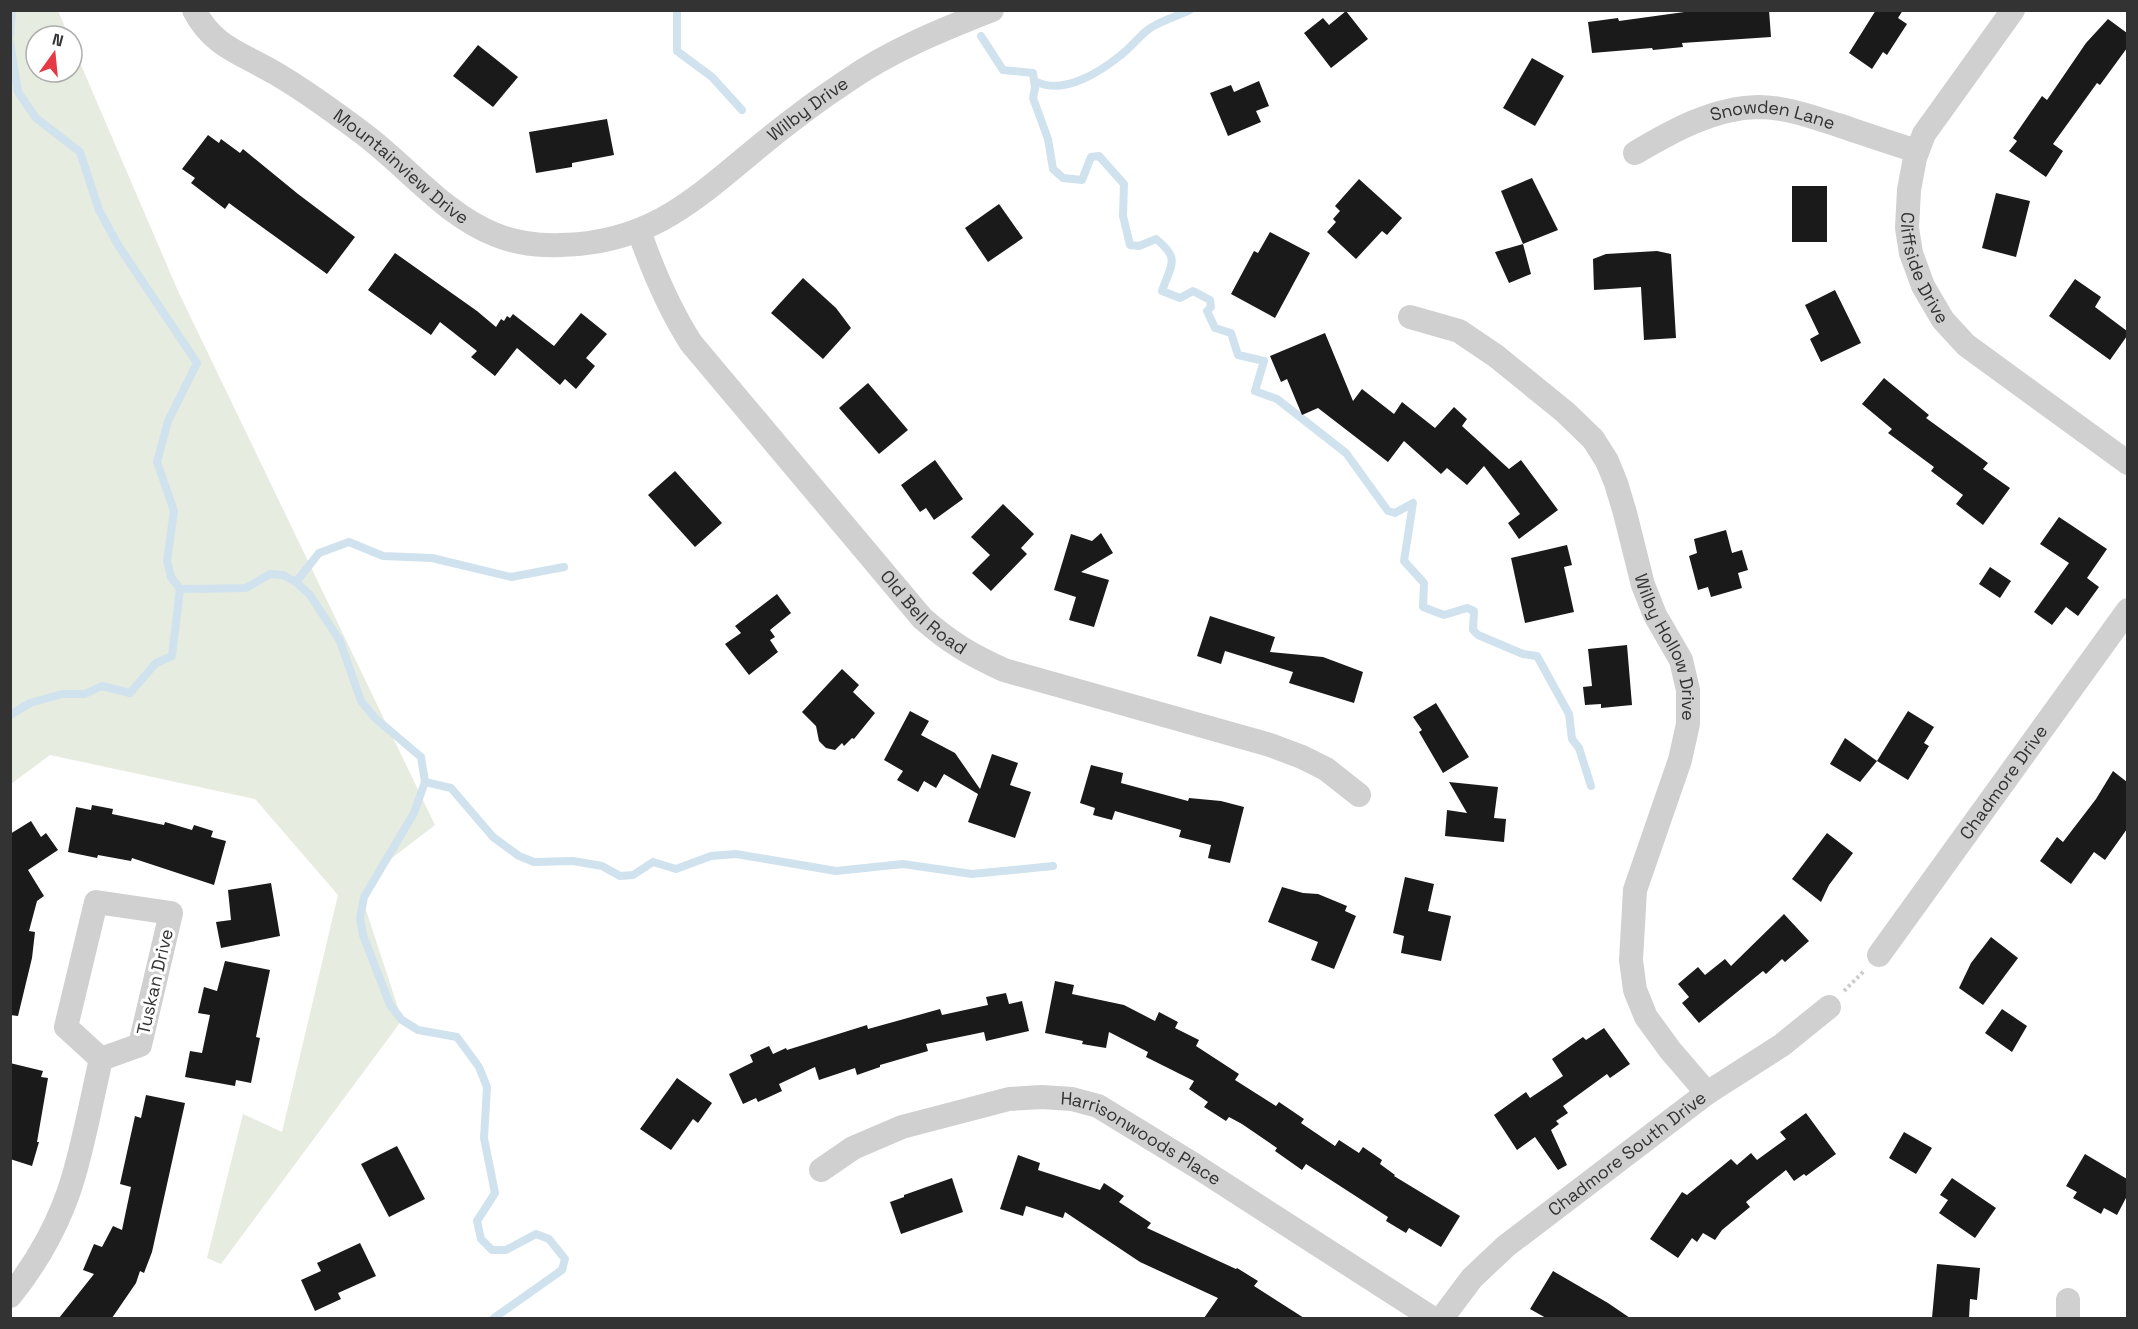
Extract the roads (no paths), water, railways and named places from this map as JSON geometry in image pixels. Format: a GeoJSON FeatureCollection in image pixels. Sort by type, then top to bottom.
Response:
{"type":"FeatureCollection","features":[{"type":"Feature","properties":{"kind":"street","name":"Mountainview Drive"},"geometry":{"type":"LineString","coordinates":[[194,10],[202,26],[213,38],[275,73],[363,133],[427,190],[477,226],[517,242],[549,245],[582,245],[607,241],[639,231]]}},
{"type":"Feature","properties":{"kind":"street","name":"Wilby Drive"},"geometry":{"type":"LineString","coordinates":[[639,231],[691,202],[808,107],[876,62],[916,42],[992,10]]}},
{"type":"Feature","properties":{"kind":"street","name":"Cliffside Drive"},"geometry":{"type":"LineString","coordinates":[[2013,10],[1924,134],[1917,151],[1909,190],[1908,228],[1911,253],[1923,286],[1943,320],[1966,345],[2127,463]]}},
{"type":"Feature","properties":{"kind":"street","name":"Snowden Lane"},"geometry":{"type":"LineString","coordinates":[[1635,153],[1675,130],[1703,118],[1758,107],[1805,115],[1917,151]]}},
{"type":"Feature","properties":{"kind":"street","name":"Old Bell Road"},"geometry":{"type":"LineString","coordinates":[[639,231],[656,278],[691,343],[922,618],[944,638],[968,654],[1004,670],[1270,745],[1302,757],[1326,769],[1359,795]]}},
{"type":"Feature","properties":{"kind":"street","name":"Wilby Hollow Drive"},"geometry":{"type":"LineString","coordinates":[[1410,317],[1459,331],[1496,356],[1548,398],[1593,439],[1607,461],[1616,483],[1643,585],[1655,615],[1681,660],[1688,690],[1689,724],[1680,760],[1635,890],[1631,960],[1635,990],[1646,1017],[1670,1050],[1707,1093]]}},
{"type":"Feature","properties":{"kind":"street","name":"Chadmore Drive"},"geometry":{"type":"LineString","coordinates":[[1879,955],[2127,610]]}},
{"type":"Feature","properties":{"kind":"street","name":"Tuskan Drive"},"geometry":{"type":"LineString","coordinates":[[96,902],[171,913],[140,1045],[101,1059],[66,1027],[96,902]]}},
{"type":"Feature","properties":{"kind":"street","name":"Chadmore South Drive"},"geometry":{"type":"LineString","coordinates":[[1442,1318],[1472,1278],[1506,1246],[1707,1093],[1782,1045],[1829,1007]]}},
{"type":"Feature","properties":{"kind":"street"},"geometry":{"type":"LineString","coordinates":[[10,1296],[38,1257],[62,1209],[74,1176],[101,1059]]}},
{"type":"Feature","properties":{"kind":"street","name":"Harrisonwoods Place"},"geometry":{"type":"LineString","coordinates":[[821,1170],[853,1148],[902,1127],[1009,1099],[1042,1097],[1072,1099],[1098,1106],[1432,1318]]}},
{"type":"Feature","properties":{"kind":"waterway"},"geometry":{"type":"LineString","coordinates":[[10,36],[12,10]]}},
{"type":"Feature","properties":{"kind":"waterway"},"geometry":{"type":"LineString","coordinates":[[677,10],[677,51],[712,77],[742,110]]}},
{"type":"Feature","properties":{"kind":"waterway"},"geometry":{"type":"LineString","coordinates":[[1035,88],[1037,82],[1059,86],[1081,80],[1121,55],[1152,27],[1190,10]]}},
{"type":"Feature","properties":{"kind":"waterway"},"geometry":{"type":"LineString","coordinates":[[981,36],[1003,70],[1033,73],[1035,88],[1033,98],[1048,139],[1053,169],[1063,178],[1082,180],[1091,157],[1099,156],[1124,184],[1123,216],[1130,245],[1139,246],[1156,239],[1171,257],[1171,268],[1162,291],[1180,298],[1193,291],[1210,300],[1211,307],[1207,311],[1215,328],[1231,333],[1238,355],[1264,361],[1255,391],[1277,399],[1346,453],[1388,511],[1395,513],[1413,503],[1404,561],[1424,583],[1423,607],[1444,615],[1467,608],[1474,611],[1473,630],[1478,635],[1523,654],[1537,656],[1569,714],[1572,739],[1579,748],[1591,786]]}},
{"type":"Feature","properties":{"kind":"waterway"},"geometry":{"type":"LineString","coordinates":[[10,42],[18,92],[36,118],[80,152],[99,210],[118,245],[197,363],[168,421],[157,462],[174,511],[167,561],[171,577],[180,589],[172,656],[156,663],[130,693],[102,686],[85,694],[62,694],[30,703],[10,715]]}},
{"type":"Feature","properties":{"kind":"waterway"},"geometry":{"type":"LineString","coordinates":[[296,582],[319,553],[349,542],[383,556],[432,558],[511,577],[564,567]]}},
{"type":"Feature","properties":{"kind":"waterway"},"geometry":{"type":"LineString","coordinates":[[180,589],[246,588],[270,574],[283,575],[296,582],[310,595],[340,641],[361,701],[375,718],[421,757],[425,782],[414,813],[364,897],[360,918],[363,935],[390,1005],[402,1020],[418,1030],[457,1037],[479,1067],[487,1087],[484,1138],[495,1193],[477,1221],[481,1239],[492,1250],[506,1250],[536,1234],[549,1239],[565,1259],[562,1270],[494,1318]]}},
{"type":"Feature","properties":{"kind":"waterway"},"geometry":{"type":"LineString","coordinates":[[425,782],[451,788],[493,837],[519,856],[534,862],[573,861],[602,866],[620,876],[633,875],[653,862],[676,869],[711,856],[736,854],[836,871],[903,864],[972,874],[1053,866]]}}]}
